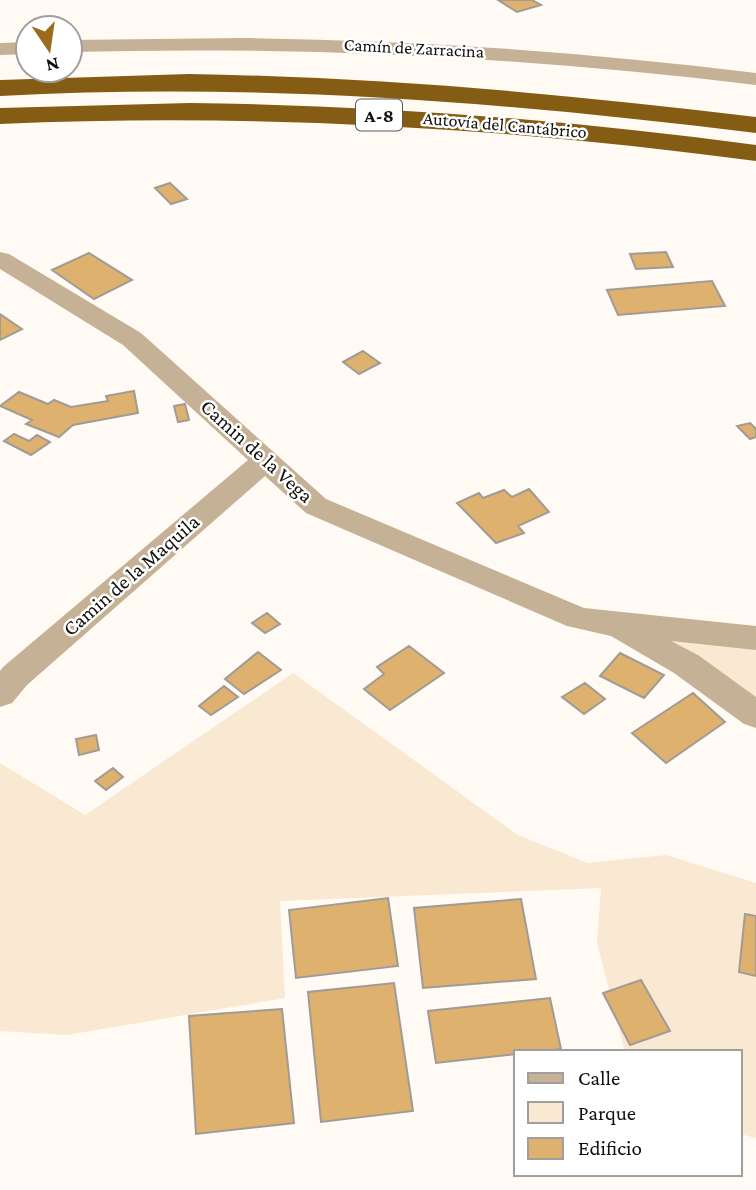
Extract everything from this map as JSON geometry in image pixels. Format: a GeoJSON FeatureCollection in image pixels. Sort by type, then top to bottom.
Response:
{"type":"FeatureCollection","features":[{"type":"Feature","properties":{"kind":"highway","name":"Autovía del Cantábrico"},"geometry":{"type":"LineString","coordinates":[[0,88],[235,81],[372,87],[592,104],[756,125]]}},
{"type":"Feature","properties":{"kind":"highway","name":"Autovía del Cantábrico"},"geometry":{"type":"LineString","coordinates":[[0,116],[135,111],[372,115],[529,125],[756,153]]}},
{"type":"Feature","properties":{"kind":"highway"},"geometry":{"type":"LineString","coordinates":[[0,126],[233,119],[382,122],[666,140]]}},
{"type":"Feature","properties":{"kind":"street","name":"Camín de Zarracina"},"geometry":{"type":"LineString","coordinates":[[84,46],[236,42],[420,46],[519,53],[756,79]]}},
{"type":"Feature","properties":{"kind":"street","name":"Camin de la Vega"},"geometry":{"type":"LineString","coordinates":[[0,259],[132,339],[316,506],[566,613],[618,628],[686,664],[756,715]]}},
{"type":"Feature","properties":{"kind":"street","name":"Camin de la Maquila"},"geometry":{"type":"LineString","coordinates":[[0,694],[15,676],[265,460]]}},
{"type":"Feature","properties":{"kind":"street","name":"Camin de la Vega"},"geometry":{"type":"LineString","coordinates":[[618,628],[716,631],[756,638]]}},
{"type":"Feature","properties":{"kind":"green space"},"geometry":{"type":"Polygon","coordinates":[[[618,627],[756,638],[756,715],[618,627]]]}},
{"type":"Feature","properties":{"kind":"green space"},"geometry":{"type":"Polygon","coordinates":[[[293,673],[518,835],[588,863],[666,855],[756,883],[756,1138],[742,1134],[742,1050],[624,1050],[597,943],[601,888],[280,901],[285,998],[67,1035],[0,1031],[0,763],[85,815],[293,673]]]}},
{"type":"Feature","properties":{"kind":"building"},"geometry":{"type":"Polygon","coordinates":[[[498,0],[532,0],[541,5],[517,12],[498,0]]]}},
{"type":"Feature","properties":{"kind":"building"},"geometry":{"type":"Polygon","coordinates":[[[170,183],[187,199],[171,204],[155,188],[170,183]]]}},
{"type":"Feature","properties":{"kind":"building"},"geometry":{"type":"Polygon","coordinates":[[[666,252],[673,267],[636,269],[630,254],[666,252]]]}},
{"type":"Feature","properties":{"kind":"building"},"geometry":{"type":"Polygon","coordinates":[[[89,253],[132,280],[94,299],[52,270],[89,253]]]}},
{"type":"Feature","properties":{"kind":"building"},"geometry":{"type":"Polygon","coordinates":[[[712,281],[725,306],[618,315],[607,290],[712,281]]]}},
{"type":"Feature","properties":{"kind":"building"},"geometry":{"type":"Polygon","coordinates":[[[0,314],[22,329],[0,340],[0,314]]]}},
{"type":"Feature","properties":{"kind":"building"},"geometry":{"type":"Polygon","coordinates":[[[363,351],[380,363],[359,374],[343,362],[363,351]]]}},
{"type":"Feature","properties":{"kind":"building"},"geometry":{"type":"Polygon","coordinates":[[[134,391],[138,413],[73,425],[59,437],[26,424],[32,420],[0,406],[19,392],[48,404],[54,400],[71,407],[108,401],[106,396],[134,391]]]}},
{"type":"Feature","properties":{"kind":"building"},"geometry":{"type":"Polygon","coordinates":[[[185,404],[189,420],[178,422],[174,406],[185,404]]]}},
{"type":"Feature","properties":{"kind":"building"},"geometry":{"type":"Polygon","coordinates":[[[750,423],[756,429],[756,437],[750,439],[737,426],[750,423]]]}},
{"type":"Feature","properties":{"kind":"building"},"geometry":{"type":"Polygon","coordinates":[[[14,434],[29,441],[37,435],[50,442],[31,455],[4,441],[14,434]]]}},
{"type":"Feature","properties":{"kind":"building"},"geometry":{"type":"Polygon","coordinates":[[[529,489],[549,512],[518,526],[524,533],[496,543],[457,503],[479,493],[483,498],[504,490],[512,497],[529,489]]]}},
{"type":"Feature","properties":{"kind":"building"},"geometry":{"type":"Polygon","coordinates":[[[267,613],[280,624],[265,633],[252,623],[267,613]]]}},
{"type":"Feature","properties":{"kind":"building"},"geometry":{"type":"Polygon","coordinates":[[[409,646],[444,673],[390,710],[364,689],[384,674],[377,667],[409,646]]]}},
{"type":"Feature","properties":{"kind":"building"},"geometry":{"type":"Polygon","coordinates":[[[258,652],[281,670],[244,694],[225,679],[258,652]]]}},
{"type":"Feature","properties":{"kind":"building"},"geometry":{"type":"Polygon","coordinates":[[[620,653],[664,675],[644,698],[600,676],[620,653]]]}},
{"type":"Feature","properties":{"kind":"building"},"geometry":{"type":"Polygon","coordinates":[[[585,683],[605,699],[584,714],[562,697],[585,683]]]}},
{"type":"Feature","properties":{"kind":"building"},"geometry":{"type":"Polygon","coordinates":[[[224,686],[238,697],[211,715],[199,706],[224,686]]]}},
{"type":"Feature","properties":{"kind":"building"},"geometry":{"type":"Polygon","coordinates":[[[693,693],[725,722],[666,763],[632,733],[693,693]]]}},
{"type":"Feature","properties":{"kind":"building"},"geometry":{"type":"Polygon","coordinates":[[[96,735],[99,750],[79,755],[76,739],[96,735]]]}},
{"type":"Feature","properties":{"kind":"building"},"geometry":{"type":"Polygon","coordinates":[[[113,768],[123,777],[106,790],[95,781],[113,768]]]}},
{"type":"Feature","properties":{"kind":"building"},"geometry":{"type":"Polygon","coordinates":[[[388,898],[398,966],[296,978],[289,910],[388,898]]]}},
{"type":"Feature","properties":{"kind":"building"},"geometry":{"type":"Polygon","coordinates":[[[521,899],[536,979],[423,988],[414,908],[521,899]]]}},
{"type":"Feature","properties":{"kind":"building"},"geometry":{"type":"Polygon","coordinates":[[[745,914],[756,916],[756,976],[739,972],[745,914]]]}},
{"type":"Feature","properties":{"kind":"building"},"geometry":{"type":"Polygon","coordinates":[[[641,980],[670,1031],[630,1045],[603,993],[641,980]]]}},
{"type":"Feature","properties":{"kind":"building"},"geometry":{"type":"Polygon","coordinates":[[[394,983],[413,1111],[321,1122],[308,992],[394,983]]]}},
{"type":"Feature","properties":{"kind":"building"},"geometry":{"type":"Polygon","coordinates":[[[550,998],[561,1049],[514,1050],[514,1054],[436,1063],[428,1011],[550,998]]]}},
{"type":"Feature","properties":{"kind":"building"},"geometry":{"type":"Polygon","coordinates":[[[282,1009],[294,1123],[196,1134],[189,1016],[282,1009]]]}}]}
